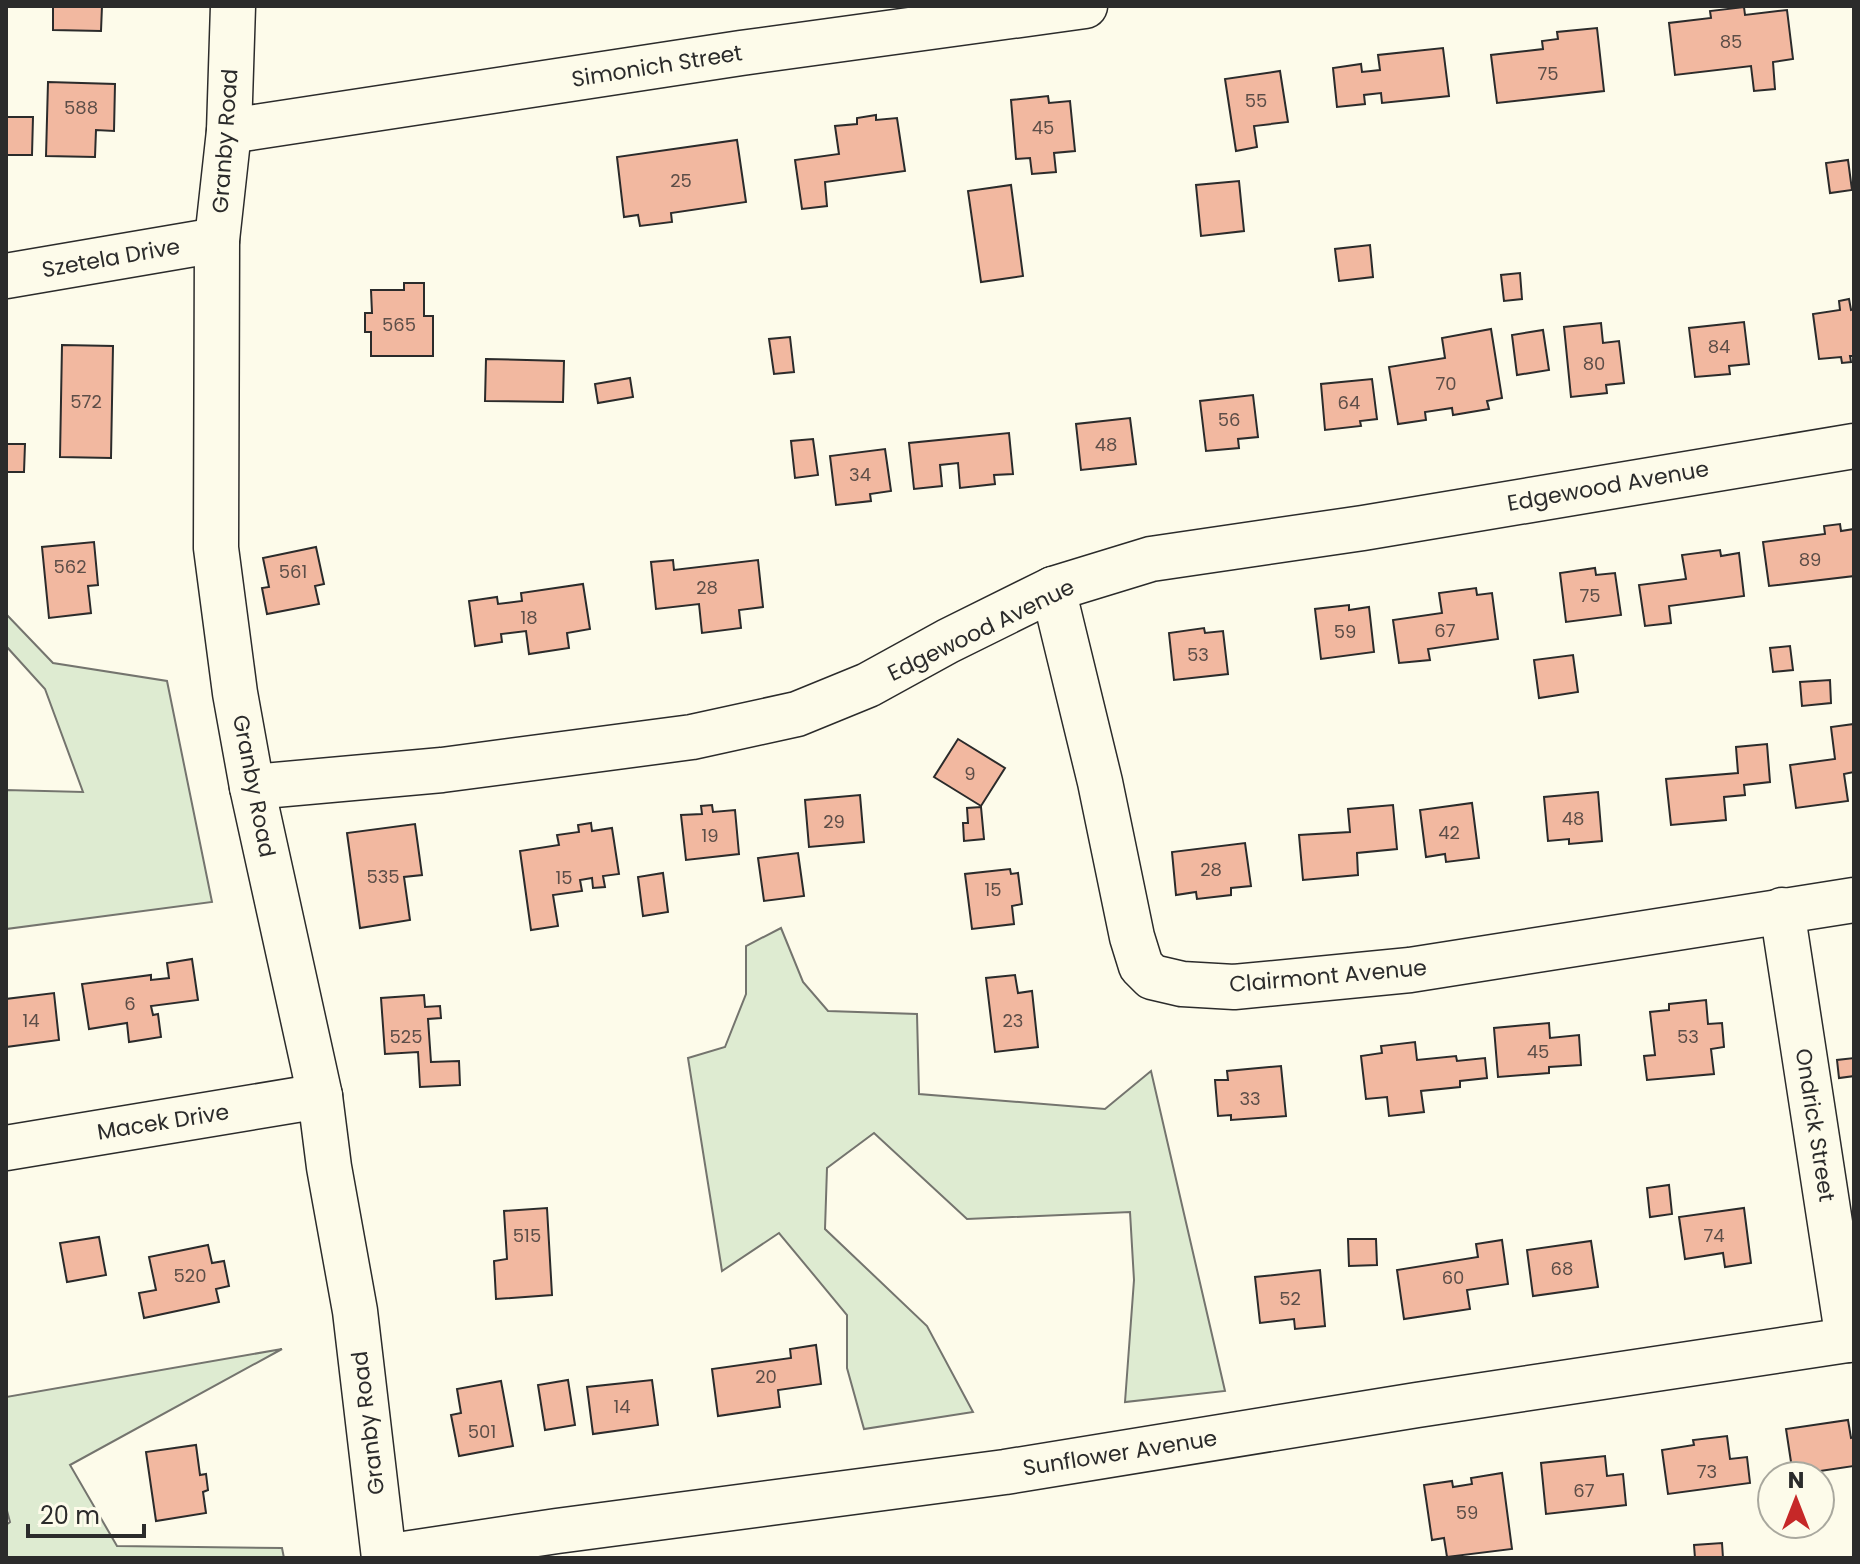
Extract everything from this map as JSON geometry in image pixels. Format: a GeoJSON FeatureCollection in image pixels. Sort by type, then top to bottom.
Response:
{"type":"FeatureCollection","features":[{"type":"Feature","properties":{"kind":"street","name":"Granby Road"},"geometry":{"type":"LineString","coordinates":[[233,6],[229,131],[217,240],[216,548],[235,693],[252,787],[320,1096],[329,1167],[355,1311],[384,1558]]}},
{"type":"Feature","properties":{"kind":"street","name":"Simonich Street"},"geometry":{"type":"LineString","coordinates":[[229,131],[741,53],[1085,6]]}},
{"type":"Feature","properties":{"kind":"street","name":"Szetela Drive"},"geometry":{"type":"LineString","coordinates":[[6,276],[217,240]]}},
{"type":"Feature","properties":{"kind":"street","name":"Edgewood Avenue"},"geometry":{"type":"LineString","coordinates":[[252,787],[442,770],[692,737],[797,714],[868,685],[1053,589],[1151,559],[1363,528],[1854,446]]}},
{"type":"Feature","properties":{"kind":"street","name":"Clairmont Avenue"},"geometry":{"type":"LineString","coordinates":[[1053,589],[1100,782],[1132,937],[1141,966],[1152,977],[1182,984],[1234,987],[1410,970],[1854,900]]}},
{"type":"Feature","properties":{"kind":"street","name":"Ondrick Street"},"geometry":{"type":"LineString","coordinates":[[1782,910],[1851,1339]]}},
{"type":"Feature","properties":{"kind":"street","name":"Macek Drive"},"geometry":{"type":"LineString","coordinates":[[6,1148],[320,1096]]}},
{"type":"Feature","properties":{"kind":"street","name":"Sunflower Avenue"},"geometry":{"type":"LineString","coordinates":[[384,1558],[557,1531],[1005,1472],[1851,1339]]}},
{"type":"Feature","properties":{"kind":"green space"},"geometry":{"type":"Polygon","coordinates":[[[6,614],[53,663],[167,681],[212,902],[6,929],[6,790],[83,792],[45,689],[6,646],[6,614]]]}},
{"type":"Feature","properties":{"kind":"green space"},"geometry":{"type":"Polygon","coordinates":[[[781,928],[803,982],[828,1011],[917,1014],[919,1094],[1105,1109],[1151,1071],[1225,1391],[1125,1402],[1134,1280],[1130,1212],[967,1219],[874,1133],[827,1168],[825,1229],[927,1326],[973,1412],[864,1429],[847,1368],[847,1315],[779,1233],[722,1271],[688,1058],[725,1047],[746,994],[746,946],[781,928]]]}},
{"type":"Feature","properties":{"kind":"green space"},"geometry":{"type":"Polygon","coordinates":[[[282,1349],[70,1465],[117,1546],[282,1548],[284,1558],[6,1558],[6,1525],[10,1522],[6,1507],[6,1397],[282,1349]]]}},
{"type":"Feature","properties":{"kind":"building"},"geometry":{"type":"Polygon","coordinates":[[[53,6],[102,6],[101,31],[53,30],[53,6]]]}},
{"type":"Feature","properties":{"kind":"building"},"geometry":{"type":"Polygon","coordinates":[[[1744,7],[1745,15],[1787,10],[1793,59],[1773,62],[1775,89],[1754,91],[1751,66],[1675,75],[1669,23],[1711,18],[1710,11],[1744,7]]]}},
{"type":"Feature","properties":{"kind":"building"},"geometry":{"type":"Polygon","coordinates":[[[1597,28],[1604,91],[1497,103],[1491,55],[1543,49],[1542,41],[1558,39],[1557,32],[1597,28]]]}},
{"type":"Feature","properties":{"kind":"building"},"geometry":{"type":"Polygon","coordinates":[[[1443,48],[1449,96],[1382,103],[1381,93],[1364,95],[1365,104],[1337,107],[1333,68],[1361,64],[1362,72],[1380,70],[1378,55],[1443,48]]]}},
{"type":"Feature","properties":{"kind":"building"},"geometry":{"type":"Polygon","coordinates":[[[1280,71],[1288,122],[1254,126],[1257,147],[1236,151],[1225,79],[1280,71]]]}},
{"type":"Feature","properties":{"kind":"building"},"geometry":{"type":"Polygon","coordinates":[[[48,82],[115,84],[114,131],[96,130],[95,157],[46,156],[48,82]]]}},
{"type":"Feature","properties":{"kind":"building"},"geometry":{"type":"Polygon","coordinates":[[[1048,96],[1049,103],[1070,101],[1075,151],[1054,153],[1056,172],[1032,174],[1030,158],[1016,159],[1011,100],[1048,96]]]}},
{"type":"Feature","properties":{"kind":"building"},"geometry":{"type":"Polygon","coordinates":[[[876,115],[876,120],[897,118],[905,171],[825,182],[827,206],[802,209],[795,160],[839,154],[835,126],[857,124],[857,118],[876,115]]]}},
{"type":"Feature","properties":{"kind":"building"},"geometry":{"type":"Polygon","coordinates":[[[6,117],[33,117],[32,155],[6,155],[6,117]]]}},
{"type":"Feature","properties":{"kind":"building"},"geometry":{"type":"Polygon","coordinates":[[[737,140],[746,202],[671,213],[672,222],[640,226],[638,215],[624,217],[617,157],[737,140]]]}},
{"type":"Feature","properties":{"kind":"building"},"geometry":{"type":"Polygon","coordinates":[[[1848,160],[1852,190],[1830,193],[1826,163],[1848,160]]]}},
{"type":"Feature","properties":{"kind":"building"},"geometry":{"type":"Polygon","coordinates":[[[1239,181],[1244,231],[1201,236],[1196,185],[1239,181]]]}},
{"type":"Feature","properties":{"kind":"building"},"geometry":{"type":"Polygon","coordinates":[[[1011,185],[1023,276],[981,282],[968,191],[1011,185]]]}},
{"type":"Feature","properties":{"kind":"building"},"geometry":{"type":"Polygon","coordinates":[[[1370,245],[1373,277],[1339,281],[1335,249],[1370,245]]]}},
{"type":"Feature","properties":{"kind":"building"},"geometry":{"type":"Polygon","coordinates":[[[1520,273],[1522,299],[1504,301],[1501,275],[1520,273]]]}},
{"type":"Feature","properties":{"kind":"building"},"geometry":{"type":"Polygon","coordinates":[[[404,283],[424,283],[424,316],[433,316],[433,356],[371,356],[371,332],[365,332],[365,313],[372,313],[371,290],[404,290],[404,283]]]}},
{"type":"Feature","properties":{"kind":"building"},"geometry":{"type":"Polygon","coordinates":[[[1849,299],[1851,310],[1854,309],[1854,356],[1850,356],[1851,362],[1842,363],[1841,357],[1819,359],[1813,314],[1840,310],[1839,301],[1849,299]]]}},
{"type":"Feature","properties":{"kind":"building"},"geometry":{"type":"Polygon","coordinates":[[[1744,322],[1749,364],[1729,366],[1730,374],[1695,377],[1689,328],[1744,322]]]}},
{"type":"Feature","properties":{"kind":"building"},"geometry":{"type":"Polygon","coordinates":[[[1601,323],[1603,343],[1619,341],[1624,383],[1606,385],[1607,393],[1571,397],[1564,327],[1601,323]]]}},
{"type":"Feature","properties":{"kind":"building"},"geometry":{"type":"Polygon","coordinates":[[[1491,329],[1502,398],[1487,401],[1489,409],[1453,415],[1452,408],[1425,412],[1426,420],[1398,424],[1389,367],[1445,358],[1442,338],[1491,329]]]}},
{"type":"Feature","properties":{"kind":"building"},"geometry":{"type":"Polygon","coordinates":[[[1543,330],[1549,370],[1517,375],[1512,335],[1543,330]]]}},
{"type":"Feature","properties":{"kind":"building"},"geometry":{"type":"Polygon","coordinates":[[[790,337],[794,372],[774,374],[769,339],[790,337]]]}},
{"type":"Feature","properties":{"kind":"building"},"geometry":{"type":"Polygon","coordinates":[[[62,345],[113,346],[111,458],[60,457],[62,345]]]}},
{"type":"Feature","properties":{"kind":"building"},"geometry":{"type":"Polygon","coordinates":[[[486,359],[564,361],[563,402],[485,401],[486,359]]]}},
{"type":"Feature","properties":{"kind":"building"},"geometry":{"type":"Polygon","coordinates":[[[630,378],[633,397],[598,403],[595,384],[630,378]]]}},
{"type":"Feature","properties":{"kind":"building"},"geometry":{"type":"Polygon","coordinates":[[[1372,379],[1377,419],[1360,421],[1361,426],[1325,430],[1321,384],[1372,379]]]}},
{"type":"Feature","properties":{"kind":"building"},"geometry":{"type":"Polygon","coordinates":[[[1253,395],[1258,437],[1238,439],[1239,448],[1206,451],[1200,401],[1253,395]]]}},
{"type":"Feature","properties":{"kind":"building"},"geometry":{"type":"Polygon","coordinates":[[[1130,418],[1136,464],[1081,470],[1076,424],[1130,418]]]}},
{"type":"Feature","properties":{"kind":"building"},"geometry":{"type":"Polygon","coordinates":[[[1009,433],[1013,474],[994,475],[995,484],[960,488],[958,463],[940,465],[942,486],[914,489],[909,443],[1009,433]]]}},
{"type":"Feature","properties":{"kind":"building"},"geometry":{"type":"Polygon","coordinates":[[[813,439],[818,475],[795,478],[791,441],[813,439]]]}},
{"type":"Feature","properties":{"kind":"building"},"geometry":{"type":"Polygon","coordinates":[[[6,444],[25,444],[24,472],[6,472],[6,444]]]}},
{"type":"Feature","properties":{"kind":"building"},"geometry":{"type":"Polygon","coordinates":[[[885,449],[891,491],[870,494],[871,501],[836,505],[830,456],[885,449]]]}},
{"type":"Feature","properties":{"kind":"building"},"geometry":{"type":"Polygon","coordinates":[[[1840,524],[1841,531],[1854,529],[1854,576],[1769,586],[1763,542],[1825,534],[1824,526],[1840,524]]]}},
{"type":"Feature","properties":{"kind":"building"},"geometry":{"type":"Polygon","coordinates":[[[94,542],[98,585],[88,586],[91,613],[49,618],[42,547],[94,542]]]}},
{"type":"Feature","properties":{"kind":"building"},"geometry":{"type":"Polygon","coordinates":[[[316,547],[324,584],[315,586],[319,604],[267,614],[262,588],[269,587],[263,558],[316,547]]]}},
{"type":"Feature","properties":{"kind":"building"},"geometry":{"type":"Polygon","coordinates":[[[1720,550],[1721,556],[1739,553],[1744,596],[1669,606],[1671,623],[1645,626],[1639,585],[1686,579],[1682,555],[1720,550]]]}},
{"type":"Feature","properties":{"kind":"building"},"geometry":{"type":"Polygon","coordinates":[[[673,560],[674,570],[758,560],[763,607],[739,610],[741,628],[702,633],[699,604],[656,609],[651,562],[673,560]]]}},
{"type":"Feature","properties":{"kind":"building"},"geometry":{"type":"Polygon","coordinates":[[[1595,568],[1596,575],[1615,573],[1621,615],[1566,622],[1560,573],[1595,568]]]}},
{"type":"Feature","properties":{"kind":"building"},"geometry":{"type":"Polygon","coordinates":[[[583,584],[590,629],[567,633],[569,648],[529,654],[526,631],[501,634],[502,642],[475,646],[469,601],[497,597],[498,604],[522,601],[521,593],[583,584]]]}},
{"type":"Feature","properties":{"kind":"building"},"geometry":{"type":"Polygon","coordinates":[[[1476,588],[1477,595],[1492,593],[1498,639],[1428,649],[1430,660],[1399,663],[1393,620],[1442,613],[1439,593],[1476,588]]]}},
{"type":"Feature","properties":{"kind":"building"},"geometry":{"type":"Polygon","coordinates":[[[1349,605],[1349,610],[1369,607],[1374,652],[1321,659],[1315,609],[1349,605]]]}},
{"type":"Feature","properties":{"kind":"building"},"geometry":{"type":"Polygon","coordinates":[[[1204,628],[1205,633],[1223,631],[1228,674],[1174,680],[1169,633],[1204,628]]]}},
{"type":"Feature","properties":{"kind":"building"},"geometry":{"type":"Polygon","coordinates":[[[1790,646],[1793,670],[1773,672],[1770,648],[1790,646]]]}},
{"type":"Feature","properties":{"kind":"building"},"geometry":{"type":"Polygon","coordinates":[[[1573,655],[1578,692],[1539,698],[1534,660],[1573,655]]]}},
{"type":"Feature","properties":{"kind":"building"},"geometry":{"type":"Polygon","coordinates":[[[1830,680],[1831,703],[1802,706],[1800,682],[1830,680]]]}},
{"type":"Feature","properties":{"kind":"building"},"geometry":{"type":"Polygon","coordinates":[[[1854,724],[1854,772],[1844,774],[1848,801],[1796,808],[1790,765],[1835,759],[1831,727],[1854,724]]]}},
{"type":"Feature","properties":{"kind":"building"},"geometry":{"type":"Polygon","coordinates":[[[958,739],[1005,768],[981,806],[934,777],[958,739]]]}},
{"type":"Feature","properties":{"kind":"building"},"geometry":{"type":"Polygon","coordinates":[[[1767,744],[1770,782],[1744,785],[1745,795],[1724,797],[1726,820],[1671,825],[1666,779],[1738,773],[1736,747],[1767,744]]]}},
{"type":"Feature","properties":{"kind":"building"},"geometry":{"type":"Polygon","coordinates":[[[1598,792],[1602,841],[1569,844],[1569,839],[1548,841],[1544,797],[1598,792]]]}},
{"type":"Feature","properties":{"kind":"building"},"geometry":{"type":"Polygon","coordinates":[[[860,795],[864,842],[809,847],[805,800],[860,795]]]}},
{"type":"Feature","properties":{"kind":"building"},"geometry":{"type":"Polygon","coordinates":[[[1472,803],[1479,858],[1446,862],[1445,854],[1426,857],[1420,810],[1472,803]]]}},
{"type":"Feature","properties":{"kind":"building"},"geometry":{"type":"Polygon","coordinates":[[[712,805],[713,812],[735,810],[739,854],[686,860],[681,815],[702,814],[701,806],[712,805]]]}},
{"type":"Feature","properties":{"kind":"building"},"geometry":{"type":"Polygon","coordinates":[[[1393,805],[1397,849],[1357,853],[1358,875],[1303,880],[1299,835],[1350,832],[1348,809],[1393,805]]]}},
{"type":"Feature","properties":{"kind":"building"},"geometry":{"type":"Polygon","coordinates":[[[981,807],[984,839],[964,841],[963,823],[968,823],[967,808],[981,807]]]}},
{"type":"Feature","properties":{"kind":"building"},"geometry":{"type":"Polygon","coordinates":[[[591,823],[592,831],[612,828],[619,874],[603,876],[605,887],[593,888],[592,878],[580,880],[582,891],[553,895],[558,926],[531,930],[520,851],[559,845],[557,835],[579,832],[578,825],[591,823]]]}},
{"type":"Feature","properties":{"kind":"building"},"geometry":{"type":"Polygon","coordinates":[[[415,824],[422,875],[404,877],[410,920],[360,928],[347,833],[415,824]]]}},
{"type":"Feature","properties":{"kind":"building"},"geometry":{"type":"Polygon","coordinates":[[[1245,843],[1251,886],[1231,888],[1231,895],[1197,899],[1196,892],[1176,895],[1172,852],[1245,843]]]}},
{"type":"Feature","properties":{"kind":"building"},"geometry":{"type":"Polygon","coordinates":[[[798,853],[804,896],[764,901],[758,858],[798,853]]]}},
{"type":"Feature","properties":{"kind":"building"},"geometry":{"type":"Polygon","coordinates":[[[1010,869],[1011,874],[1018,873],[1022,904],[1012,906],[1014,924],[972,929],[965,874],[1010,869]]]}},
{"type":"Feature","properties":{"kind":"building"},"geometry":{"type":"Polygon","coordinates":[[[663,873],[668,912],[643,916],[638,877],[663,873]]]}},
{"type":"Feature","properties":{"kind":"building"},"geometry":{"type":"Polygon","coordinates":[[[192,959],[198,1000],[151,1006],[153,1015],[158,1014],[161,1037],[129,1042],[127,1023],[89,1029],[82,984],[151,975],[151,980],[169,978],[167,963],[192,959]]]}},
{"type":"Feature","properties":{"kind":"building"},"geometry":{"type":"Polygon","coordinates":[[[1015,975],[1018,993],[1032,991],[1038,1047],[995,1052],[986,978],[1015,975]]]}},
{"type":"Feature","properties":{"kind":"building"},"geometry":{"type":"Polygon","coordinates":[[[54,993],[59,1040],[6,1047],[6,999],[54,993]]]}},
{"type":"Feature","properties":{"kind":"building"},"geometry":{"type":"Polygon","coordinates":[[[424,995],[425,1007],[440,1006],[441,1018],[428,1019],[431,1062],[459,1061],[460,1085],[420,1087],[418,1052],[385,1054],[381,998],[424,995]]]}},
{"type":"Feature","properties":{"kind":"building"},"geometry":{"type":"Polygon","coordinates":[[[1706,1000],[1708,1024],[1722,1023],[1724,1047],[1711,1049],[1714,1074],[1647,1080],[1644,1056],[1655,1055],[1650,1012],[1669,1010],[1669,1004],[1706,1000]]]}},
{"type":"Feature","properties":{"kind":"building"},"geometry":{"type":"Polygon","coordinates":[[[1549,1023],[1550,1038],[1579,1035],[1581,1065],[1549,1067],[1549,1073],[1498,1077],[1494,1028],[1549,1023]]]}},
{"type":"Feature","properties":{"kind":"building"},"geometry":{"type":"Polygon","coordinates":[[[1415,1042],[1417,1060],[1456,1056],[1457,1061],[1485,1058],[1487,1078],[1460,1081],[1460,1087],[1421,1091],[1424,1112],[1389,1116],[1387,1097],[1366,1099],[1361,1056],[1382,1053],[1381,1046],[1415,1042]]]}},
{"type":"Feature","properties":{"kind":"building"},"geometry":{"type":"Polygon","coordinates":[[[1854,1058],[1854,1076],[1839,1078],[1837,1060],[1854,1058]]]}},
{"type":"Feature","properties":{"kind":"building"},"geometry":{"type":"Polygon","coordinates":[[[1281,1066],[1286,1116],[1231,1120],[1231,1115],[1218,1116],[1215,1080],[1228,1080],[1227,1071],[1281,1066]]]}},
{"type":"Feature","properties":{"kind":"building"},"geometry":{"type":"Polygon","coordinates":[[[1669,1185],[1672,1214],[1650,1217],[1647,1188],[1669,1185]]]}},
{"type":"Feature","properties":{"kind":"building"},"geometry":{"type":"Polygon","coordinates":[[[547,1208],[552,1295],[496,1299],[494,1261],[507,1259],[504,1211],[547,1208]]]}},
{"type":"Feature","properties":{"kind":"building"},"geometry":{"type":"Polygon","coordinates":[[[1744,1208],[1751,1263],[1725,1267],[1723,1253],[1685,1259],[1679,1217],[1744,1208]]]}},
{"type":"Feature","properties":{"kind":"building"},"geometry":{"type":"Polygon","coordinates":[[[99,1237],[106,1275],[67,1282],[60,1243],[99,1237]]]}},
{"type":"Feature","properties":{"kind":"building"},"geometry":{"type":"Polygon","coordinates":[[[1348,1239],[1376,1239],[1377,1265],[1349,1266],[1348,1239]]]}},
{"type":"Feature","properties":{"kind":"building"},"geometry":{"type":"Polygon","coordinates":[[[1502,1240],[1508,1284],[1467,1290],[1470,1309],[1404,1319],[1397,1270],[1478,1257],[1476,1244],[1502,1240]]]}},
{"type":"Feature","properties":{"kind":"building"},"geometry":{"type":"Polygon","coordinates":[[[1591,1241],[1598,1287],[1533,1296],[1527,1250],[1591,1241]]]}},
{"type":"Feature","properties":{"kind":"building"},"geometry":{"type":"Polygon","coordinates":[[[208,1245],[212,1263],[224,1261],[229,1286],[216,1289],[219,1302],[144,1318],[139,1293],[156,1290],[149,1257],[208,1245]]]}},
{"type":"Feature","properties":{"kind":"building"},"geometry":{"type":"Polygon","coordinates":[[[1320,1270],[1325,1326],[1295,1329],[1294,1319],[1260,1323],[1255,1277],[1320,1270]]]}},
{"type":"Feature","properties":{"kind":"building"},"geometry":{"type":"Polygon","coordinates":[[[816,1345],[821,1384],[778,1390],[780,1407],[718,1416],[712,1369],[791,1358],[790,1349],[816,1345]]]}},
{"type":"Feature","properties":{"kind":"building"},"geometry":{"type":"Polygon","coordinates":[[[568,1380],[575,1425],[545,1430],[538,1385],[568,1380]]]}},
{"type":"Feature","properties":{"kind":"building"},"geometry":{"type":"Polygon","coordinates":[[[652,1380],[658,1425],[593,1434],[587,1387],[652,1380]]]}},
{"type":"Feature","properties":{"kind":"building"},"geometry":{"type":"Polygon","coordinates":[[[501,1381],[513,1446],[459,1456],[451,1415],[461,1413],[457,1389],[501,1381]]]}},
{"type":"Feature","properties":{"kind":"building"},"geometry":{"type":"Polygon","coordinates":[[[1848,1420],[1851,1438],[1854,1437],[1854,1466],[1836,1469],[1836,1460],[1791,1460],[1786,1429],[1848,1420]]]}},
{"type":"Feature","properties":{"kind":"building"},"geometry":{"type":"Polygon","coordinates":[[[1727,1436],[1730,1459],[1747,1457],[1750,1483],[1668,1494],[1662,1450],[1694,1445],[1693,1440],[1727,1436]]]}},
{"type":"Feature","properties":{"kind":"building"},"geometry":{"type":"Polygon","coordinates":[[[196,1445],[200,1475],[206,1474],[208,1490],[203,1492],[206,1513],[156,1521],[146,1452],[196,1445]]]}},
{"type":"Feature","properties":{"kind":"building"},"geometry":{"type":"Polygon","coordinates":[[[1605,1456],[1607,1476],[1623,1474],[1626,1505],[1546,1514],[1541,1463],[1605,1456]]]}},
{"type":"Feature","properties":{"kind":"building"},"geometry":{"type":"Polygon","coordinates":[[[1502,1473],[1512,1549],[1447,1557],[1444,1538],[1432,1540],[1424,1485],[1452,1481],[1453,1487],[1472,1484],[1471,1478],[1502,1473]]]}},
{"type":"Feature","properties":{"kind":"building"},"geometry":{"type":"Polygon","coordinates":[[[1722,1543],[1723,1558],[1695,1558],[1694,1545],[1722,1543]]]}}]}
